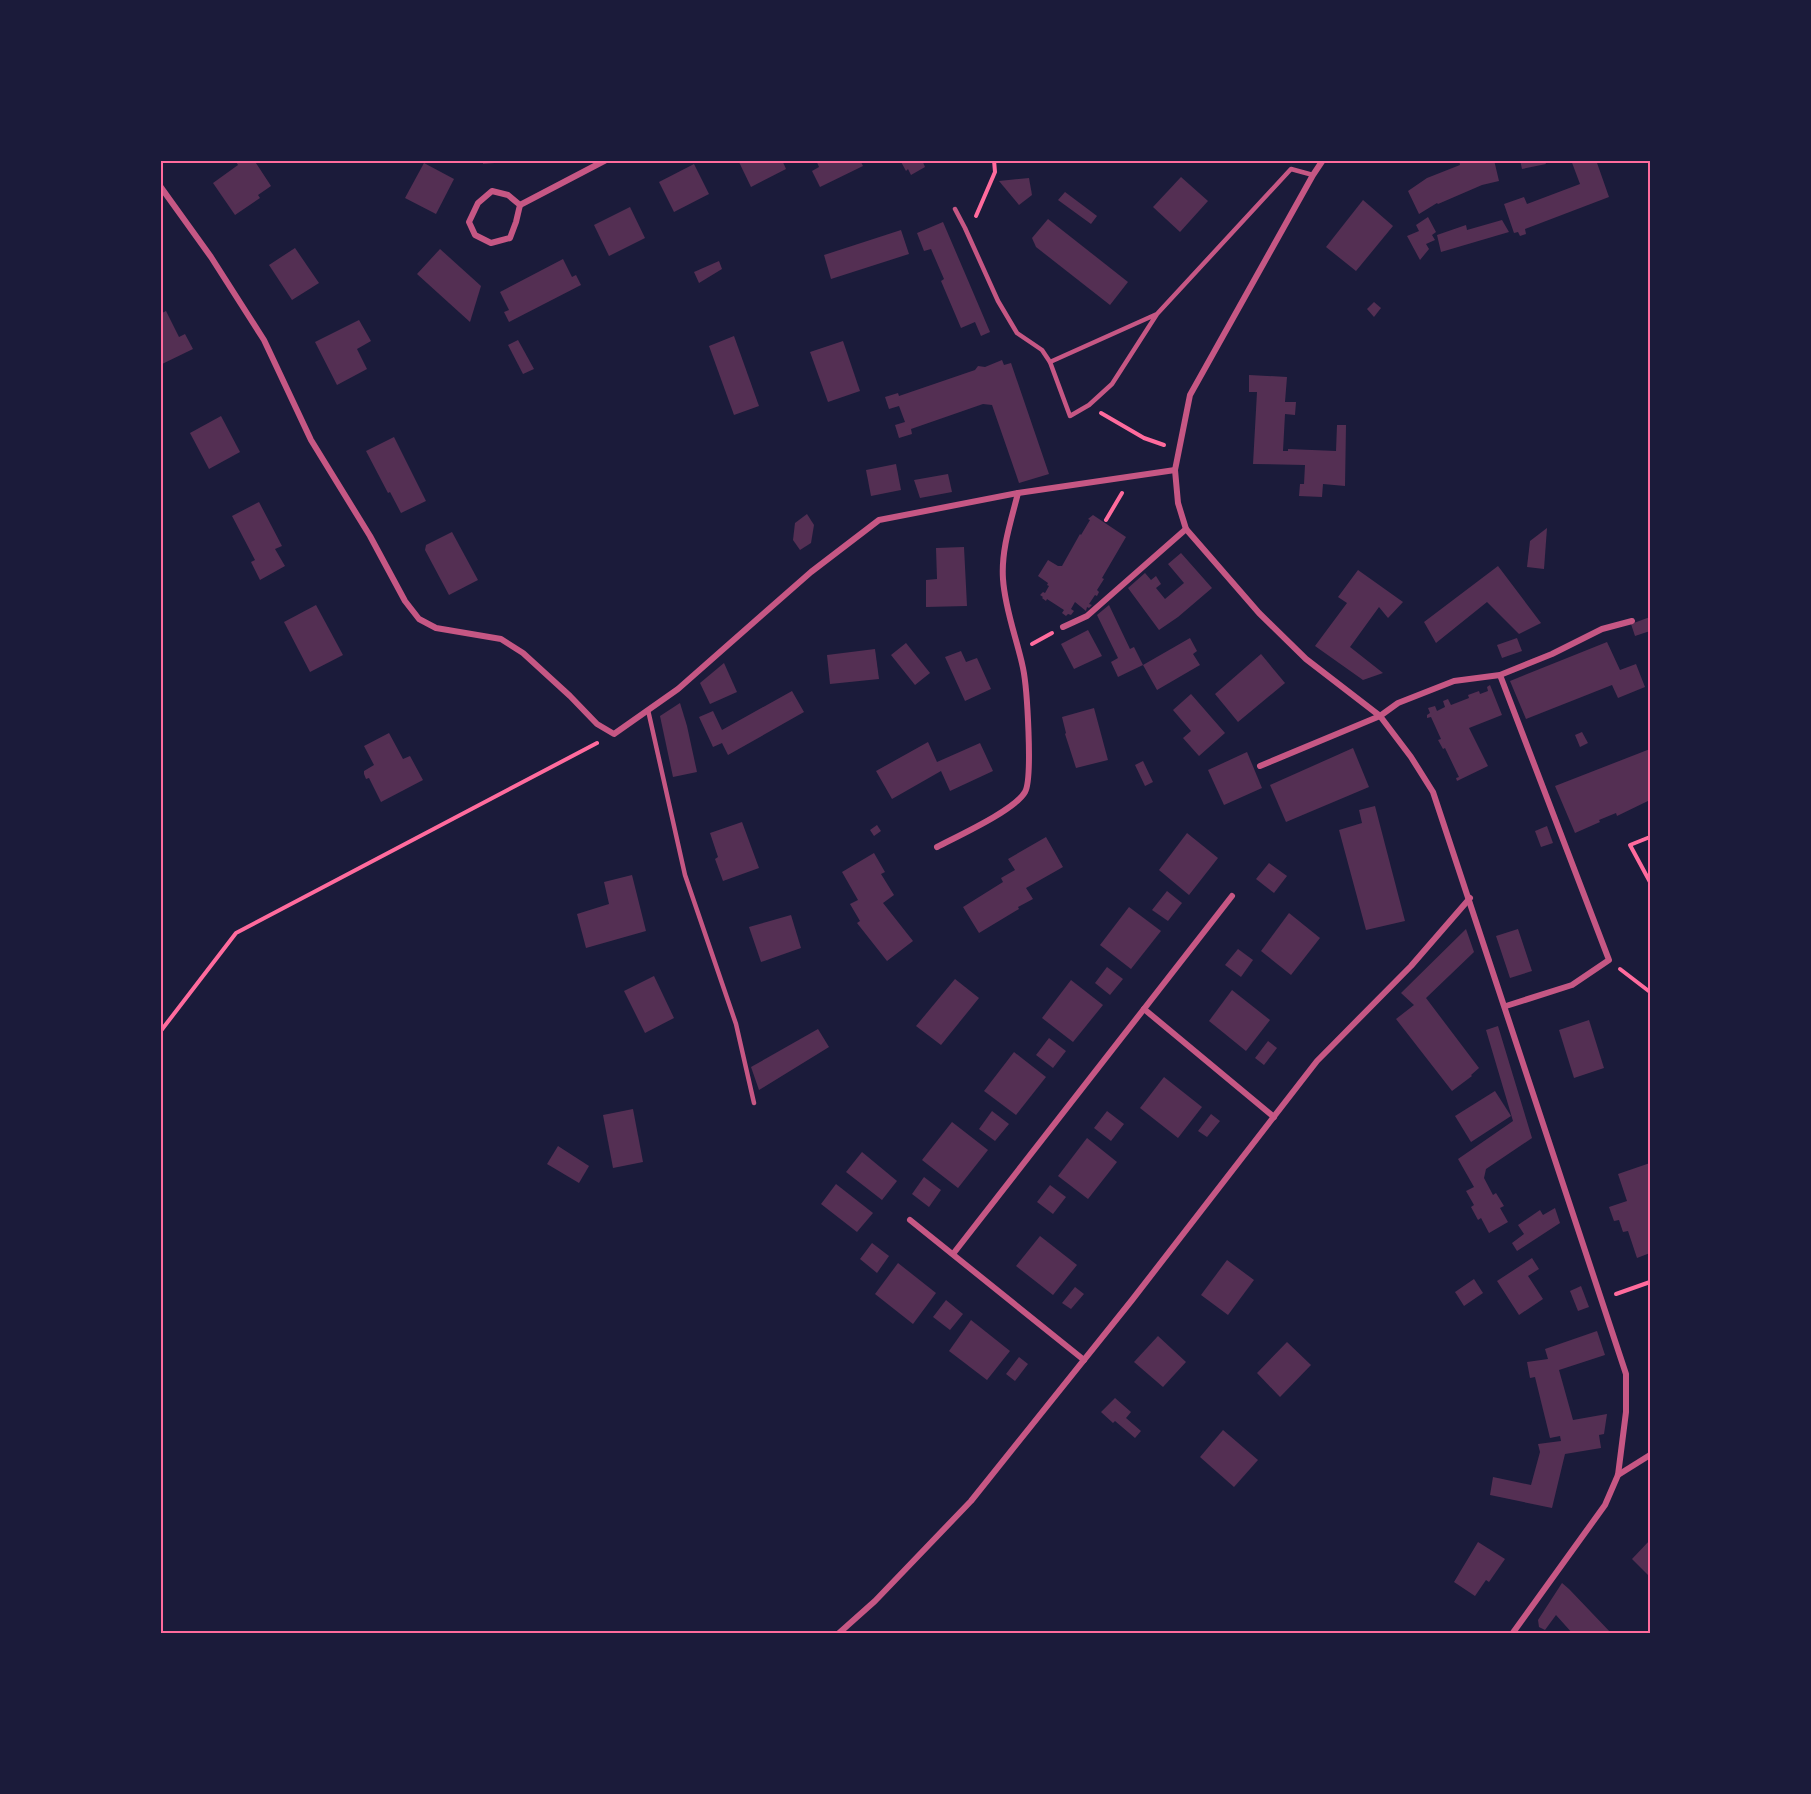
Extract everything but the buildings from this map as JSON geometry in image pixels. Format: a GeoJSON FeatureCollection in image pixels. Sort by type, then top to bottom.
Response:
{"type":"FeatureCollection","features":[{"type":"Feature","properties":{"kind":"street"},"geometry":{"type":"LineString","coordinates":[[520,205],[508,195],[492,191],[478,203],[469,222],[475,235],[491,243],[510,238],[520,205],[606,160]]}},
{"type":"Feature","properties":{"kind":"street"},"geometry":{"type":"LineString","coordinates":[[1323,160],[1190,395],[1174,470],[1178,503],[1186,529],[1282,637],[1306,659],[1380,716],[1411,757],[1433,792],[1506,1006],[1626,1374],[1626,1412],[1618,1475],[1605,1505],[1512,1634]]}},
{"type":"Feature","properties":{"kind":"street"},"geometry":{"type":"LineString","coordinates":[[160,186],[211,257],[264,340],[311,440],[370,536],[405,601],[419,619],[435,628],[501,639],[523,653],[597,724],[614,734],[678,690],[811,572],[879,520],[1018,493],[1174,470]]}},
{"type":"Feature","properties":{"kind":"street"},"geometry":{"type":"LineString","coordinates":[[937,848],[1017,802],[1027,790],[1030,761],[1023,669],[1012,628],[1003,579],[1005,542],[1018,493]]}},
{"type":"Feature","properties":{"kind":"street"},"geometry":{"type":"LineString","coordinates":[[1063,627],[1087,616],[1186,529]]}},
{"type":"Feature","properties":{"kind":"street"},"geometry":{"type":"LineString","coordinates":[[1260,766],[1380,716],[1398,703],[1454,681],[1500,675],[1552,654],[1602,629],[1632,621]]}},
{"type":"Feature","properties":{"kind":"street"},"geometry":{"type":"LineString","coordinates":[[1500,675],[1609,960],[1572,985],[1506,1006]]}},
{"type":"Feature","properties":{"kind":"street"},"geometry":{"type":"LineString","coordinates":[[953,1254],[1232,896]]}},
{"type":"Feature","properties":{"kind":"street"},"geometry":{"type":"LineString","coordinates":[[838,1634],[875,1601],[971,1501],[1317,1061],[1412,966],[1470,898]]}},
{"type":"Feature","properties":{"kind":"street"},"geometry":{"type":"LineString","coordinates":[[1144,1009],[1274,1117]]}},
{"type":"Feature","properties":{"kind":"street"},"geometry":{"type":"LineString","coordinates":[[910,1220],[1084,1360]]}},
{"type":"Feature","properties":{"kind":"street"},"geometry":{"type":"LineString","coordinates":[[1618,1475],[1650,1455]]}},
{"type":"Feature","properties":{"kind":"lane"},"geometry":{"type":"LineString","coordinates":[[955,209],[1017,333],[1042,350],[1050,362],[1070,416],[1089,405],[1112,384],[1157,314],[1291,169],[1313,175]]}},
{"type":"Feature","properties":{"kind":"lane"},"geometry":{"type":"LineString","coordinates":[[1050,362],[1157,314]]}},
{"type":"Feature","properties":{"kind":"lane"},"geometry":{"type":"LineString","coordinates":[[648,710],[685,874],[736,1024],[754,1103]]}},
{"type":"Feature","properties":{"kind":"path"},"geometry":{"type":"LineString","coordinates":[[966,228],[976,215],[995,172],[994,160]]}},
{"type":"Feature","properties":{"kind":"path"},"geometry":{"type":"LineString","coordinates":[[1115,423],[1144,438]]}},
{"type":"Feature","properties":{"kind":"path"},"geometry":{"type":"LineString","coordinates":[[1106,520],[1131,477]]}},
{"type":"Feature","properties":{"kind":"path"},"geometry":{"type":"LineString","coordinates":[[1018,652],[1063,627]]}},
{"type":"Feature","properties":{"kind":"path"},"geometry":{"type":"LineString","coordinates":[[160,1032],[236,933],[614,734]]}},
{"type":"Feature","properties":{"kind":"path"},"geometry":{"type":"LineString","coordinates":[[1650,837],[1630,845],[1650,882]]}},
{"type":"Feature","properties":{"kind":"path"},"geometry":{"type":"LineString","coordinates":[[1609,960],[1650,992]]}},
{"type":"Feature","properties":{"kind":"path"},"geometry":{"type":"LineString","coordinates":[[1601,1299],[1650,1282]]}}]}
